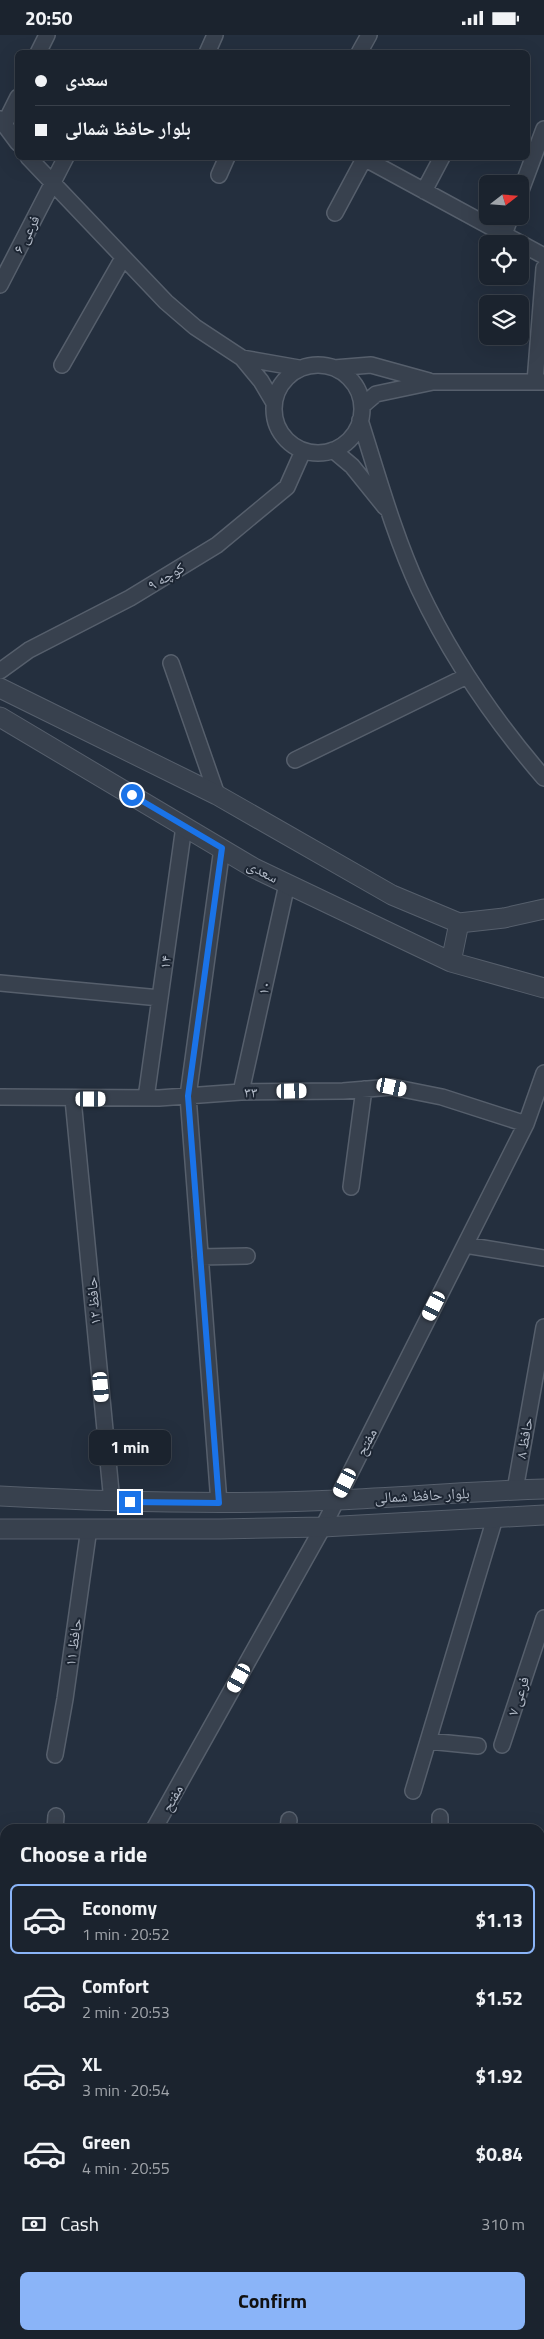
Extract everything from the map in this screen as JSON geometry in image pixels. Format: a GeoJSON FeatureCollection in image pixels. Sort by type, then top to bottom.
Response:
{"type":"FeatureCollection","features":[{"type":"Feature","properties":{"kind":"street"},"geometry":{"type":"LineString","coordinates":[[40,50],[47,35]]}},
{"type":"Feature","properties":{"kind":"street"},"geometry":{"type":"LineString","coordinates":[[208,50],[215,35]]}},
{"type":"Feature","properties":{"kind":"street"},"geometry":{"type":"LineString","coordinates":[[361,50],[370,35]]}},
{"type":"Feature","properties":{"kind":"street"},"geometry":{"type":"LineString","coordinates":[[15,102],[2,122],[15,139]]}},
{"type":"Feature","properties":{"kind":"street"},"geometry":{"type":"LineString","coordinates":[[527,175],[544,129]]}},
{"type":"Feature","properties":{"kind":"street"},"geometry":{"type":"LineString","coordinates":[[31,160],[122,258],[166,302],[195,327],[242,358],[261,381],[274,403]]}},
{"type":"Feature","properties":{"kind":"street","name":"فرعی ۶"},"geometry":{"type":"LineString","coordinates":[[0,285],[64,160]]}},
{"type":"Feature","properties":{"kind":"street"},"geometry":{"type":"LineString","coordinates":[[219,175],[226,160]]}},
{"type":"Feature","properties":{"kind":"street"},"geometry":{"type":"LineString","coordinates":[[335,213],[363,160]]}},
{"type":"Feature","properties":{"kind":"street"},"geometry":{"type":"LineString","coordinates":[[368,160],[544,256]]}},
{"type":"Feature","properties":{"kind":"street"},"geometry":{"type":"LineString","coordinates":[[424,191],[440,160]]}},
{"type":"Feature","properties":{"kind":"street"},"geometry":{"type":"LineString","coordinates":[[504,234],[508,225]]}},
{"type":"Feature","properties":{"kind":"street"},"geometry":{"type":"LineString","coordinates":[[62,365],[122,258]]}},
{"type":"Feature","properties":{"kind":"street"},"geometry":{"type":"LineString","coordinates":[[544,268],[539,382],[433,383],[376,394],[361,413],[355,433],[345,444],[333,450],[318,453],[303,451],[290,443],[280,432],[275,418],[274,403],[278,389],[287,377],[299,368],[323,364],[334,367],[354,383],[360,394],[361,413],[390,514],[419,588],[467,676],[510,739],[544,778]]}},
{"type":"Feature","properties":{"kind":"street"},"geometry":{"type":"LineString","coordinates":[[242,358],[299,368]]}},
{"type":"Feature","properties":{"kind":"street"},"geometry":{"type":"LineString","coordinates":[[334,367],[371,365],[433,383]]}},
{"type":"Feature","properties":{"kind":"street"},"geometry":{"type":"LineString","coordinates":[[333,450],[352,466],[390,514]]}},
{"type":"Feature","properties":{"kind":"street","name":"کوچه ۹"},"geometry":{"type":"LineString","coordinates":[[0,671],[29,650],[130,598],[217,545],[287,487],[303,451]]}},
{"type":"Feature","properties":{"kind":"street"},"geometry":{"type":"LineString","coordinates":[[171,663],[217,795]]}},
{"type":"Feature","properties":{"kind":"street"},"geometry":{"type":"LineString","coordinates":[[295,760],[467,676]]}},
{"type":"Feature","properties":{"kind":"street"},"geometry":{"type":"LineString","coordinates":[[0,688],[217,795],[392,895],[459,923],[504,918],[544,909]]}},
{"type":"Feature","properties":{"kind":"street","name":"سعدی"},"geometry":{"type":"LineString","coordinates":[[0,717],[222,848],[287,883],[451,962],[544,988]]}},
{"type":"Feature","properties":{"kind":"street","name":"۱۴"},"geometry":{"type":"LineString","coordinates":[[146,1098],[184,826]]}},
{"type":"Feature","properties":{"kind":"street"},"geometry":{"type":"LineString","coordinates":[[219,1503],[188,1096],[222,848]]}},
{"type":"Feature","properties":{"kind":"street","name":"۱۰"},"geometry":{"type":"LineString","coordinates":[[240,1091],[287,883]]}},
{"type":"Feature","properties":{"kind":"street"},"geometry":{"type":"LineString","coordinates":[[451,962],[459,923]]}},
{"type":"Feature","properties":{"kind":"street"},"geometry":{"type":"LineString","coordinates":[[0,983],[160,998]]}},
{"type":"Feature","properties":{"kind":"street","name":"مفتح"},"geometry":{"type":"LineString","coordinates":[[157,1824],[323,1527],[526,1124],[544,1073]]}},
{"type":"Feature","properties":{"kind":"street","name":"۳۳"},"geometry":{"type":"LineString","coordinates":[[0,1097],[146,1098],[240,1091],[392,1087],[426,1094],[526,1124]]}},
{"type":"Feature","properties":{"kind":"street"},"geometry":{"type":"LineString","coordinates":[[351,1187],[364,1089]]}},
{"type":"Feature","properties":{"kind":"street","name":"حافظ ۱۲"},"geometry":{"type":"LineString","coordinates":[[73,1099],[112,1502]]}},
{"type":"Feature","properties":{"kind":"street"},"geometry":{"type":"LineString","coordinates":[[465,1245],[544,1258]]}},
{"type":"Feature","properties":{"kind":"street"},"geometry":{"type":"LineString","coordinates":[[200,1257],[247,1255]]}},
{"type":"Feature","properties":{"kind":"street","name":"حافظ ۸"},"geometry":{"type":"LineString","coordinates":[[515,1490],[544,1327]]}},
{"type":"Feature","properties":{"kind":"street","name":"بلوار حافظ شمالی"},"geometry":{"type":"LineString","coordinates":[[0,1496],[112,1502],[219,1503],[336,1500],[544,1489]]}},
{"type":"Feature","properties":{"kind":"street","name":"بلوار حافظ شمالی"},"geometry":{"type":"LineString","coordinates":[[0,1529],[323,1527],[544,1515]]}},
{"type":"Feature","properties":{"kind":"street"},"geometry":{"type":"LineString","coordinates":[[413,1791],[495,1518]]}},
{"type":"Feature","properties":{"kind":"street","name":"حافظ ۱۱"},"geometry":{"type":"LineString","coordinates":[[55,1755],[65,1699],[89,1528]]}},
{"type":"Feature","properties":{"kind":"street","name":"فرعی ۷"},"geometry":{"type":"LineString","coordinates":[[502,1745],[544,1618]]}},
{"type":"Feature","properties":{"kind":"street"},"geometry":{"type":"LineString","coordinates":[[428,1741],[478,1746]]}},
{"type":"Feature","properties":{"kind":"route"},"geometry":{"type":"LineString","coordinates":[[130,1502],[219,1503],[188,1096],[222,848],[132,795]]}}]}
